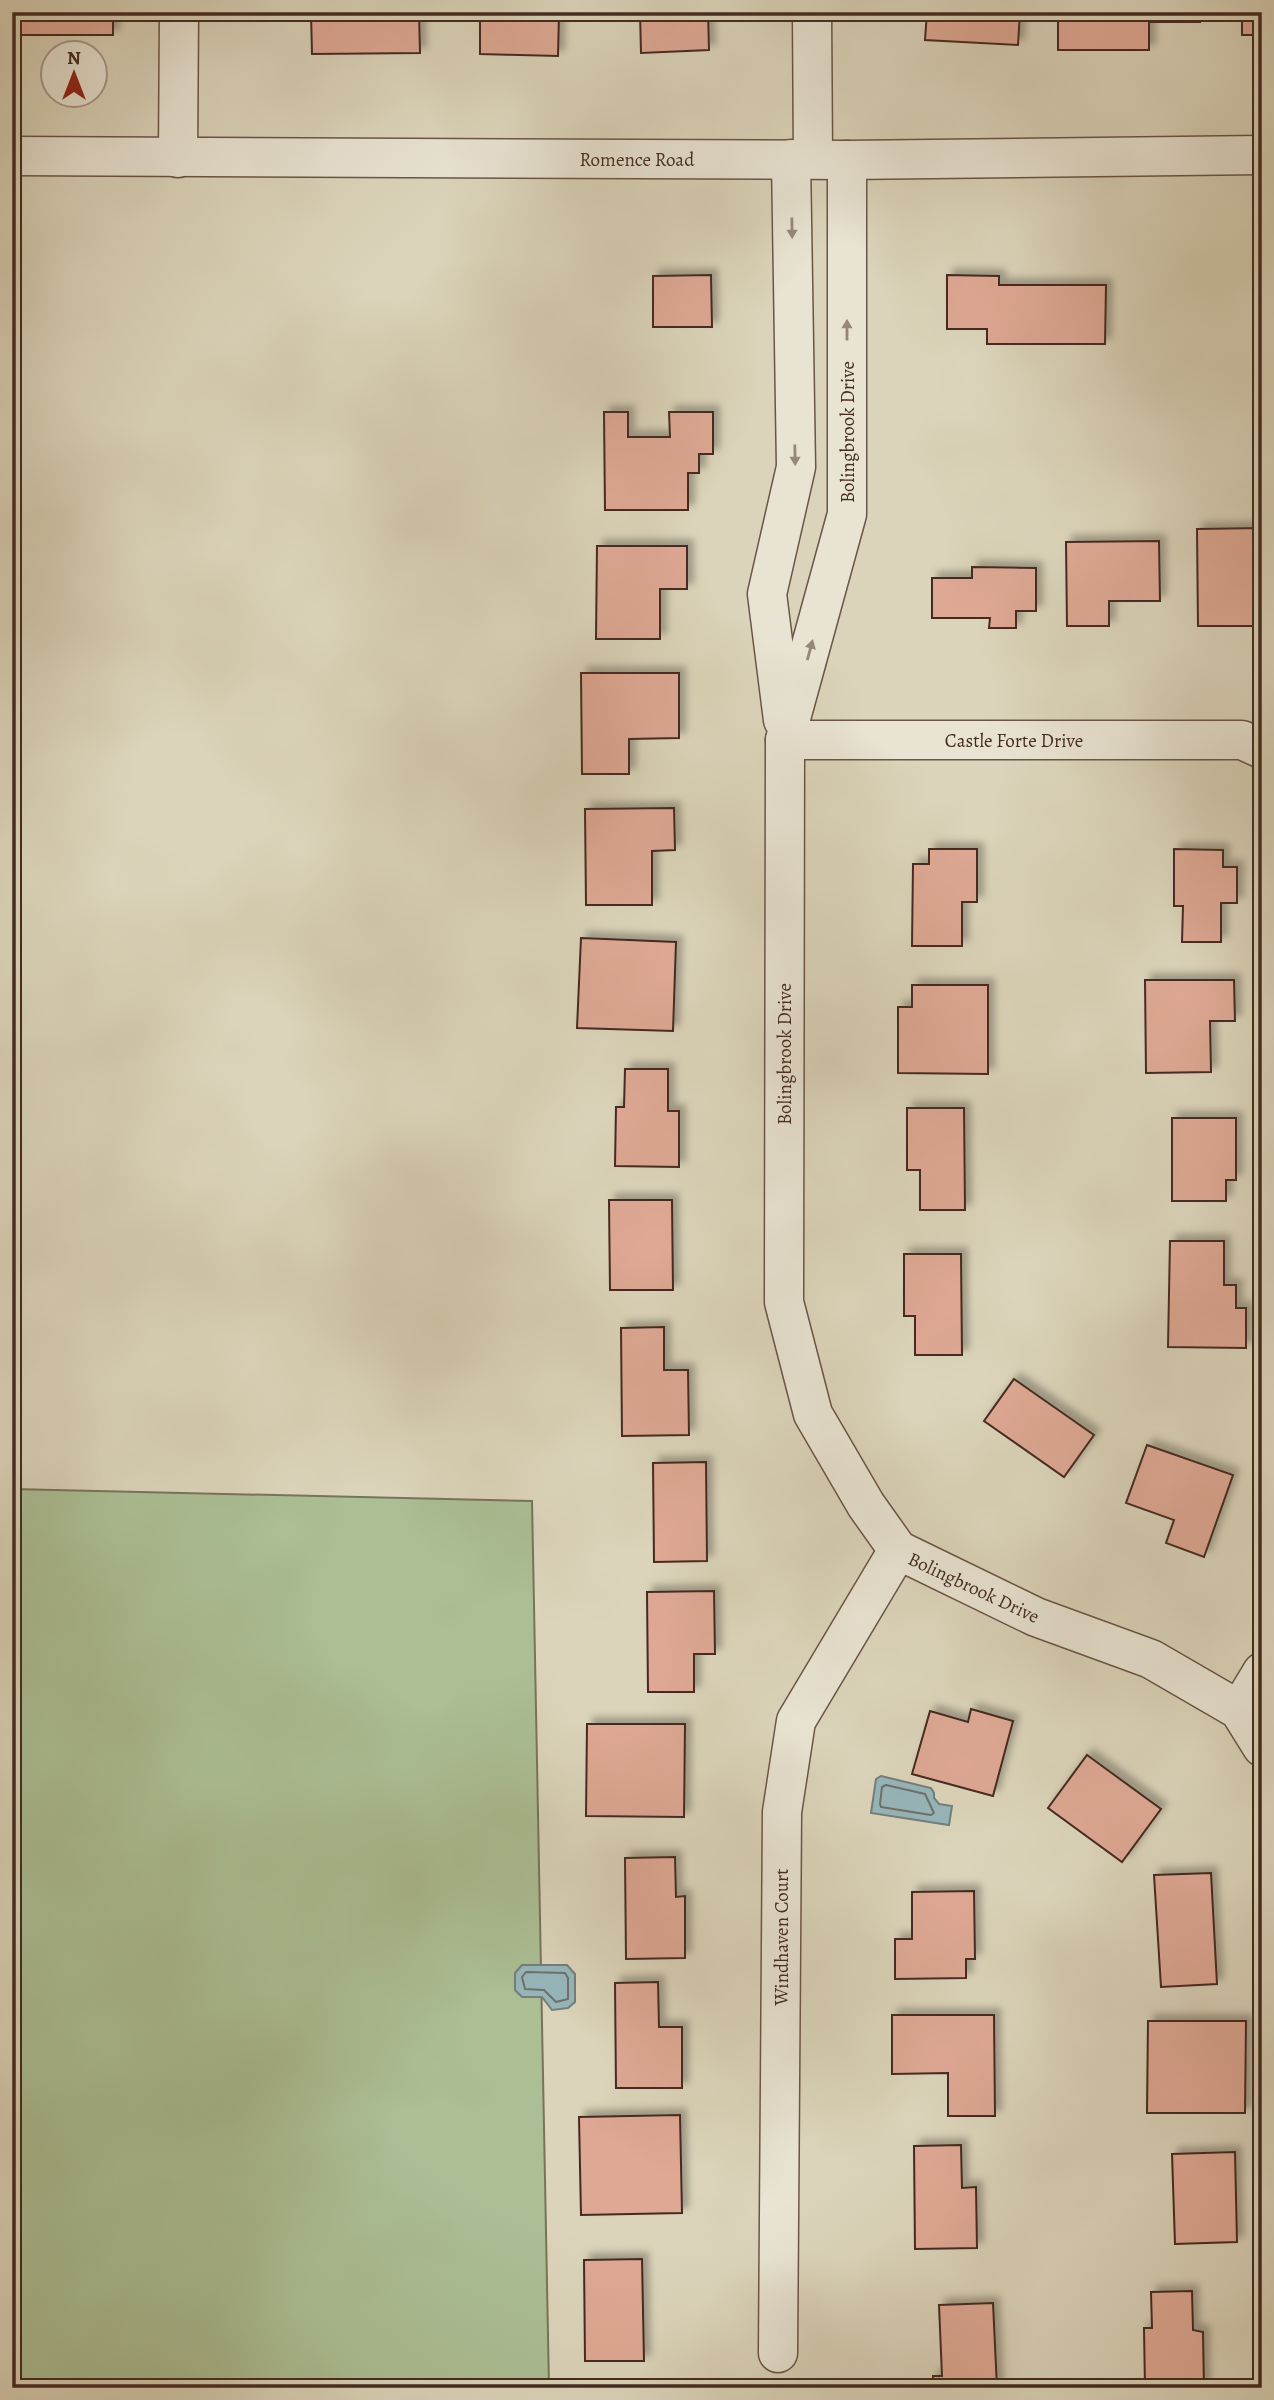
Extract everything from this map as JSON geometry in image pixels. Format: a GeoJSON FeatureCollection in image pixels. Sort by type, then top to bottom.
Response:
{"type":"FeatureCollection","features":[{"type":"Feature","properties":{"kind":"street"},"geometry":{"type":"LineString","coordinates":[[178,158],[179,12]]}},
{"type":"Feature","properties":{"kind":"street"},"geometry":{"type":"LineString","coordinates":[[785,740],[767,594],[796,467],[817,159],[812,12]]}},
{"type":"Feature","properties":{"kind":"street","name":"Romence Road"},"geometry":{"type":"LineString","coordinates":[[12,156],[817,159],[1262,155]]}},
{"type":"Feature","properties":{"kind":"street","name":"Bolingbrook Drive"},"geometry":{"type":"LineString","coordinates":[[817,159],[847,514],[785,740],[784,1302],[813,1414],[866,1505],[898,1550],[1036,1617],[1151,1659],[1239,1710]]}},
{"type":"Feature","properties":{"kind":"street","name":"Castle Forte Drive"},"geometry":{"type":"LineString","coordinates":[[785,740],[1252,745]]}},
{"type":"Feature","properties":{"kind":"street","name":"Windhaven Court"},"geometry":{"type":"LineString","coordinates":[[778,2353],[782,1812],[796,1721],[898,1550]]}},
{"type":"Feature","properties":{"kind":"street"},"geometry":{"type":"LineString","coordinates":[[1262,1672],[1239,1710],[1262,1747]]}},
{"type":"Feature","properties":{"kind":"green space"},"geometry":{"type":"Polygon","coordinates":[[[12,1489],[532,1501],[549,2388],[12,2388],[12,1489]]]}},
{"type":"Feature","properties":{"kind":"water"},"geometry":{"type":"Polygon","coordinates":[[[881,1776],[931,1788],[939,1804],[952,1806],[949,1825],[871,1813],[876,1779],[881,1776]]]}},
{"type":"Feature","properties":{"kind":"water"},"geometry":{"type":"Polygon","coordinates":[[[522,1965],[567,1965],[575,1974],[575,2002],[568,2008],[552,2010],[542,1997],[522,1997],[515,1990],[515,1973],[522,1965]]]}},
{"type":"Feature","properties":{"kind":"building"},"geometry":{"type":"Polygon","coordinates":[[[12,12],[113,12],[113,35],[12,35],[12,12]]]}},
{"type":"Feature","properties":{"kind":"building"},"geometry":{"type":"Polygon","coordinates":[[[311,12],[419,12],[420,53],[312,54],[311,12]]]}},
{"type":"Feature","properties":{"kind":"building"},"geometry":{"type":"Polygon","coordinates":[[[480,12],[559,12],[558,56],[480,54],[480,12]]]}},
{"type":"Feature","properties":{"kind":"building"},"geometry":{"type":"Polygon","coordinates":[[[640,12],[708,12],[709,50],[641,53],[640,12]]]}},
{"type":"Feature","properties":{"kind":"building"},"geometry":{"type":"Polygon","coordinates":[[[927,12],[1020,12],[1018,45],[925,40],[927,12]]]}},
{"type":"Feature","properties":{"kind":"building"},"geometry":{"type":"Polygon","coordinates":[[[1058,12],[1200,12],[1200,22],[1149,22],[1149,50],[1058,50],[1058,12]]]}},
{"type":"Feature","properties":{"kind":"building"},"geometry":{"type":"Polygon","coordinates":[[[1242,12],[1262,12],[1262,35],[1242,35],[1242,12]]]}},
{"type":"Feature","properties":{"kind":"building"},"geometry":{"type":"Polygon","coordinates":[[[711,275],[712,327],[653,327],[653,276],[711,275]]]}},
{"type":"Feature","properties":{"kind":"building"},"geometry":{"type":"Polygon","coordinates":[[[947,275],[999,276],[999,285],[1106,285],[1105,344],[987,344],[987,329],[947,329],[947,275]]]}},
{"type":"Feature","properties":{"kind":"building"},"geometry":{"type":"Polygon","coordinates":[[[604,412],[628,412],[628,437],[670,437],[669,412],[713,412],[713,454],[699,454],[699,473],[688,473],[688,510],[605,510],[604,412]]]}},
{"type":"Feature","properties":{"kind":"building"},"geometry":{"type":"Polygon","coordinates":[[[1262,528],[1262,626],[1198,626],[1197,529],[1262,528]]]}},
{"type":"Feature","properties":{"kind":"building"},"geometry":{"type":"Polygon","coordinates":[[[1159,541],[1160,601],[1109,601],[1109,626],[1067,626],[1066,542],[1159,541]]]}},
{"type":"Feature","properties":{"kind":"building"},"geometry":{"type":"Polygon","coordinates":[[[597,546],[687,546],[687,589],[660,589],[660,639],[596,639],[597,546]]]}},
{"type":"Feature","properties":{"kind":"building"},"geometry":{"type":"Polygon","coordinates":[[[972,567],[1036,568],[1036,611],[1016,611],[1016,628],[989,628],[990,618],[932,618],[932,578],[972,578],[972,567]]]}},
{"type":"Feature","properties":{"kind":"building"},"geometry":{"type":"Polygon","coordinates":[[[581,673],[679,673],[679,738],[629,739],[629,774],[582,774],[581,673]]]}},
{"type":"Feature","properties":{"kind":"building"},"geometry":{"type":"Polygon","coordinates":[[[674,808],[675,850],[652,851],[652,905],[586,905],[585,809],[674,808]]]}},
{"type":"Feature","properties":{"kind":"building"},"geometry":{"type":"Polygon","coordinates":[[[929,849],[977,849],[977,902],[962,902],[962,946],[912,946],[913,864],[929,864],[929,849]]]}},
{"type":"Feature","properties":{"kind":"building"},"geometry":{"type":"Polygon","coordinates":[[[1174,849],[1223,850],[1223,867],[1237,867],[1237,903],[1221,903],[1221,942],[1182,942],[1183,906],[1174,906],[1174,849]]]}},
{"type":"Feature","properties":{"kind":"building"},"geometry":{"type":"Polygon","coordinates":[[[581,938],[676,942],[673,1031],[577,1028],[581,938]]]}},
{"type":"Feature","properties":{"kind":"building"},"geometry":{"type":"Polygon","coordinates":[[[1145,980],[1234,980],[1235,1021],[1210,1021],[1211,1072],[1146,1073],[1145,980]]]}},
{"type":"Feature","properties":{"kind":"building"},"geometry":{"type":"Polygon","coordinates":[[[912,985],[988,985],[988,1074],[898,1073],[898,1007],[912,1007],[912,985]]]}},
{"type":"Feature","properties":{"kind":"building"},"geometry":{"type":"Polygon","coordinates":[[[625,1069],[668,1069],[668,1111],[679,1111],[679,1167],[615,1166],[616,1107],[624,1107],[625,1069]]]}},
{"type":"Feature","properties":{"kind":"building"},"geometry":{"type":"Polygon","coordinates":[[[907,1108],[964,1108],[965,1210],[920,1210],[920,1170],[907,1170],[907,1108]]]}},
{"type":"Feature","properties":{"kind":"building"},"geometry":{"type":"Polygon","coordinates":[[[1172,1118],[1236,1118],[1236,1180],[1226,1180],[1226,1201],[1172,1201],[1172,1118]]]}},
{"type":"Feature","properties":{"kind":"building"},"geometry":{"type":"Polygon","coordinates":[[[609,1200],[672,1200],[673,1290],[610,1290],[609,1200]]]}},
{"type":"Feature","properties":{"kind":"building"},"geometry":{"type":"Polygon","coordinates":[[[1170,1241],[1224,1241],[1224,1285],[1236,1285],[1236,1308],[1246,1308],[1246,1348],[1168,1347],[1170,1241]]]}},
{"type":"Feature","properties":{"kind":"building"},"geometry":{"type":"Polygon","coordinates":[[[904,1254],[961,1254],[962,1355],[915,1355],[915,1316],[904,1316],[904,1254]]]}},
{"type":"Feature","properties":{"kind":"building"},"geometry":{"type":"Polygon","coordinates":[[[664,1327],[664,1370],[688,1370],[689,1435],[622,1436],[621,1328],[664,1327]]]}},
{"type":"Feature","properties":{"kind":"building"},"geometry":{"type":"Polygon","coordinates":[[[1014,1379],[1094,1435],[1064,1477],[984,1421],[1014,1379]]]}},
{"type":"Feature","properties":{"kind":"building"},"geometry":{"type":"Polygon","coordinates":[[[1147,1445],[1233,1475],[1204,1557],[1166,1543],[1174,1520],[1126,1503],[1147,1445]]]}},
{"type":"Feature","properties":{"kind":"building"},"geometry":{"type":"Polygon","coordinates":[[[706,1462],[707,1561],[654,1562],[653,1463],[706,1462]]]}},
{"type":"Feature","properties":{"kind":"building"},"geometry":{"type":"Polygon","coordinates":[[[714,1591],[715,1654],[694,1654],[694,1692],[648,1692],[647,1592],[714,1591]]]}},
{"type":"Feature","properties":{"kind":"building"},"geometry":{"type":"Polygon","coordinates":[[[971,1709],[1013,1721],[993,1796],[912,1774],[930,1711],[968,1722],[971,1709]]]}},
{"type":"Feature","properties":{"kind":"building"},"geometry":{"type":"Polygon","coordinates":[[[587,1724],[685,1724],[684,1817],[586,1816],[587,1724]]]}},
{"type":"Feature","properties":{"kind":"building"},"geometry":{"type":"Polygon","coordinates":[[[1087,1755],[1161,1809],[1122,1862],[1048,1808],[1087,1755]]]}},
{"type":"Feature","properties":{"kind":"building"},"geometry":{"type":"Polygon","coordinates":[[[675,1857],[676,1897],[685,1896],[685,1958],[626,1959],[625,1858],[675,1857]]]}},
{"type":"Feature","properties":{"kind":"building"},"geometry":{"type":"Polygon","coordinates":[[[1211,1873],[1217,1984],[1161,1987],[1154,1875],[1211,1873]]]}},
{"type":"Feature","properties":{"kind":"building"},"geometry":{"type":"Polygon","coordinates":[[[974,1891],[975,1959],[966,1959],[966,1978],[895,1979],[895,1939],[912,1939],[912,1892],[974,1891]]]}},
{"type":"Feature","properties":{"kind":"building"},"geometry":{"type":"Polygon","coordinates":[[[658,1982],[659,2027],[682,2027],[682,2088],[616,2088],[615,1983],[658,1982]]]}},
{"type":"Feature","properties":{"kind":"building"},"geometry":{"type":"Polygon","coordinates":[[[892,2015],[994,2015],[995,2116],[948,2116],[948,2073],[892,2074],[892,2015]]]}},
{"type":"Feature","properties":{"kind":"building"},"geometry":{"type":"Polygon","coordinates":[[[1148,2021],[1246,2021],[1245,2113],[1147,2113],[1148,2021]]]}},
{"type":"Feature","properties":{"kind":"building"},"geometry":{"type":"Polygon","coordinates":[[[680,2115],[682,2213],[581,2215],[579,2117],[680,2115]]]}},
{"type":"Feature","properties":{"kind":"building"},"geometry":{"type":"Polygon","coordinates":[[[961,2145],[962,2188],[976,2187],[977,2248],[915,2249],[914,2146],[961,2145]]]}},
{"type":"Feature","properties":{"kind":"building"},"geometry":{"type":"Polygon","coordinates":[[[1235,2152],[1237,2242],[1175,2244],[1172,2154],[1235,2152]]]}},
{"type":"Feature","properties":{"kind":"building"},"geometry":{"type":"Polygon","coordinates":[[[642,2259],[644,2361],[585,2361],[584,2260],[642,2259]]]}},
{"type":"Feature","properties":{"kind":"building"},"geometry":{"type":"Polygon","coordinates":[[[1192,2291],[1193,2330],[1203,2332],[1204,2388],[1145,2388],[1144,2328],[1152,2328],[1151,2292],[1192,2291]]]}},
{"type":"Feature","properties":{"kind":"building"},"geometry":{"type":"Polygon","coordinates":[[[993,2303],[997,2388],[933,2388],[933,2376],[942,2376],[939,2305],[993,2303]]]}}]}
